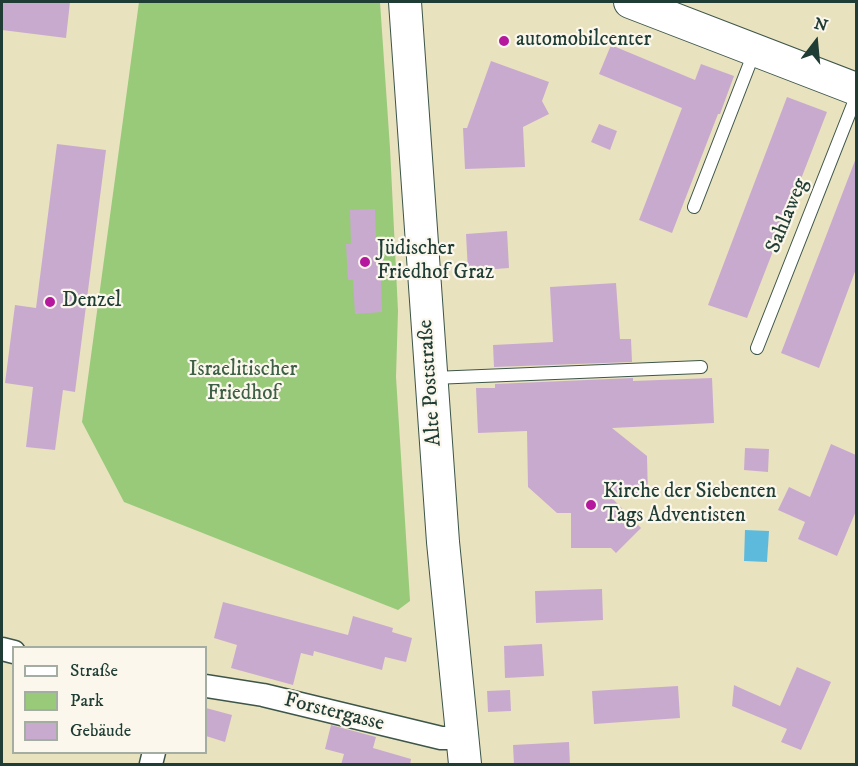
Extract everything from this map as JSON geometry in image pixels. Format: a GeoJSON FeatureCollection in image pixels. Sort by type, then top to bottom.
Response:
{"type":"FeatureCollection","features":[{"type":"Feature","properties":{"kind":"main road","name":"Alte Poststraße"},"geometry":{"type":"LineString","coordinates":[[405,2],[447,586],[464,751]]}},
{"type":"Feature","properties":{"kind":"main road"},"geometry":{"type":"LineString","coordinates":[[630,2],[856,88]]}},
{"type":"Feature","properties":{"kind":"street","name":"Forstergasse"},"geometry":{"type":"LineString","coordinates":[[207,686],[263,695],[441,738],[464,751]]}},
{"type":"Feature","properties":{"kind":"lane"},"geometry":{"type":"LineString","coordinates":[[694,207],[755,49]]}},
{"type":"Feature","properties":{"kind":"lane","name":"Sahlaweg"},"geometry":{"type":"LineString","coordinates":[[757,348],[856,98]]}},
{"type":"Feature","properties":{"kind":"lane"},"geometry":{"type":"LineString","coordinates":[[431,378],[701,367]]}},
{"type":"Feature","properties":{"kind":"green space","name":"Israelitischer Friedhof"},"geometry":{"type":"Polygon","coordinates":[[[139,2],[380,2],[398,311],[396,377],[410,601],[398,610],[124,502],[82,422],[139,2]]]}},
{"type":"Feature","properties":{"kind":"water"},"geometry":{"type":"Polygon","coordinates":[[[745,530],[769,531],[767,562],[744,561],[745,530]]]}},
{"type":"Feature","properties":{"kind":"building"},"geometry":{"type":"Polygon","coordinates":[[[2,2],[70,2],[66,38],[2,30],[2,2]]]}},
{"type":"Feature","properties":{"kind":"building"},"geometry":{"type":"Polygon","coordinates":[[[611,45],[695,80],[701,64],[734,76],[672,233],[639,220],[682,108],[599,74],[611,45]]]}},
{"type":"Feature","properties":{"kind":"building"},"geometry":{"type":"Polygon","coordinates":[[[491,61],[549,82],[542,101],[549,114],[523,127],[525,167],[465,169],[463,128],[467,128],[491,61]]]}},
{"type":"Feature","properties":{"kind":"building"},"geometry":{"type":"Polygon","coordinates":[[[787,97],[827,112],[747,318],[708,305],[787,97]]]}},
{"type":"Feature","properties":{"kind":"building"},"geometry":{"type":"Polygon","coordinates":[[[599,124],[617,131],[610,150],[591,142],[599,124]]]}},
{"type":"Feature","properties":{"kind":"building"},"geometry":{"type":"Polygon","coordinates":[[[57,144],[106,150],[75,392],[63,390],[55,450],[26,447],[33,387],[5,383],[15,305],[36,308],[57,144]]]}},
{"type":"Feature","properties":{"kind":"building"},"geometry":{"type":"Polygon","coordinates":[[[856,158],[856,269],[819,368],[781,353],[856,158]]]}},
{"type":"Feature","properties":{"kind":"building","name":"Jüdischer Friedhof Graz"},"geometry":{"type":"Polygon","coordinates":[[[375,209],[376,241],[383,241],[382,312],[355,314],[353,280],[348,280],[346,244],[351,244],[350,210],[375,209]]]}},
{"type":"Feature","properties":{"kind":"building"},"geometry":{"type":"Polygon","coordinates":[[[507,231],[509,268],[468,271],[466,234],[507,231]]]}},
{"type":"Feature","properties":{"kind":"building"},"geometry":{"type":"Polygon","coordinates":[[[616,283],[620,339],[631,339],[632,362],[494,367],[493,345],[553,342],[550,287],[616,283]]]}},
{"type":"Feature","properties":{"kind":"building"},"geometry":{"type":"Polygon","coordinates":[[[633,378],[633,381],[712,378],[714,423],[612,428],[647,456],[648,497],[612,498],[641,528],[616,553],[611,548],[571,548],[571,513],[557,513],[528,487],[527,431],[478,433],[476,388],[495,388],[495,384],[633,378]]]}},
{"type":"Feature","properties":{"kind":"building"},"geometry":{"type":"Polygon","coordinates":[[[831,444],[856,455],[856,511],[837,556],[798,539],[805,522],[778,510],[789,487],[810,497],[831,444]]]}},
{"type":"Feature","properties":{"kind":"building"},"geometry":{"type":"Polygon","coordinates":[[[745,448],[769,449],[768,472],[744,470],[745,448]]]}},
{"type":"Feature","properties":{"kind":"building"},"geometry":{"type":"Polygon","coordinates":[[[602,589],[603,620],[536,623],[535,591],[602,589]]]}},
{"type":"Feature","properties":{"kind":"building"},"geometry":{"type":"Polygon","coordinates":[[[223,602],[348,635],[353,616],[393,628],[392,632],[412,638],[406,662],[385,657],[382,670],[314,651],[313,656],[301,653],[293,685],[231,668],[237,645],[214,638],[223,602]]]}},
{"type":"Feature","properties":{"kind":"building"},"geometry":{"type":"Polygon","coordinates":[[[542,644],[544,676],[505,678],[504,646],[542,644]]]}},
{"type":"Feature","properties":{"kind":"building"},"geometry":{"type":"Polygon","coordinates":[[[797,667],[831,682],[801,750],[781,742],[787,729],[732,706],[734,685],[780,706],[797,667]]]}},
{"type":"Feature","properties":{"kind":"building"},"geometry":{"type":"Polygon","coordinates":[[[678,686],[680,718],[594,724],[592,691],[678,686]]]}},
{"type":"Feature","properties":{"kind":"building"},"geometry":{"type":"Polygon","coordinates":[[[510,690],[511,711],[488,712],[487,691],[510,690]]]}},
{"type":"Feature","properties":{"kind":"building"},"geometry":{"type":"Polygon","coordinates":[[[207,708],[232,715],[225,742],[207,736],[207,708]]]}},
{"type":"Feature","properties":{"kind":"building"},"geometry":{"type":"Polygon","coordinates":[[[331,725],[376,737],[373,748],[411,759],[410,765],[341,765],[344,754],[325,749],[331,725]]]}},
{"type":"Feature","properties":{"kind":"building"},"geometry":{"type":"Polygon","coordinates":[[[569,742],[570,765],[514,765],[513,745],[569,742]]]}},
{"type":"Feature","properties":{"kind":"place","name":"automobilcenter"},"geometry":{"type":"Point","coordinates":[504,41]}},
{"type":"Feature","properties":{"kind":"place","name":"Jüdischer Friedhof Graz"},"geometry":{"type":"Point","coordinates":[365,262]}},
{"type":"Feature","properties":{"kind":"place","name":"Denzel"},"geometry":{"type":"Point","coordinates":[50,302]}},
{"type":"Feature","properties":{"kind":"place","name":"Kirche der Siebenten Tags Adventisten"},"geometry":{"type":"Point","coordinates":[591,505]}}]}
